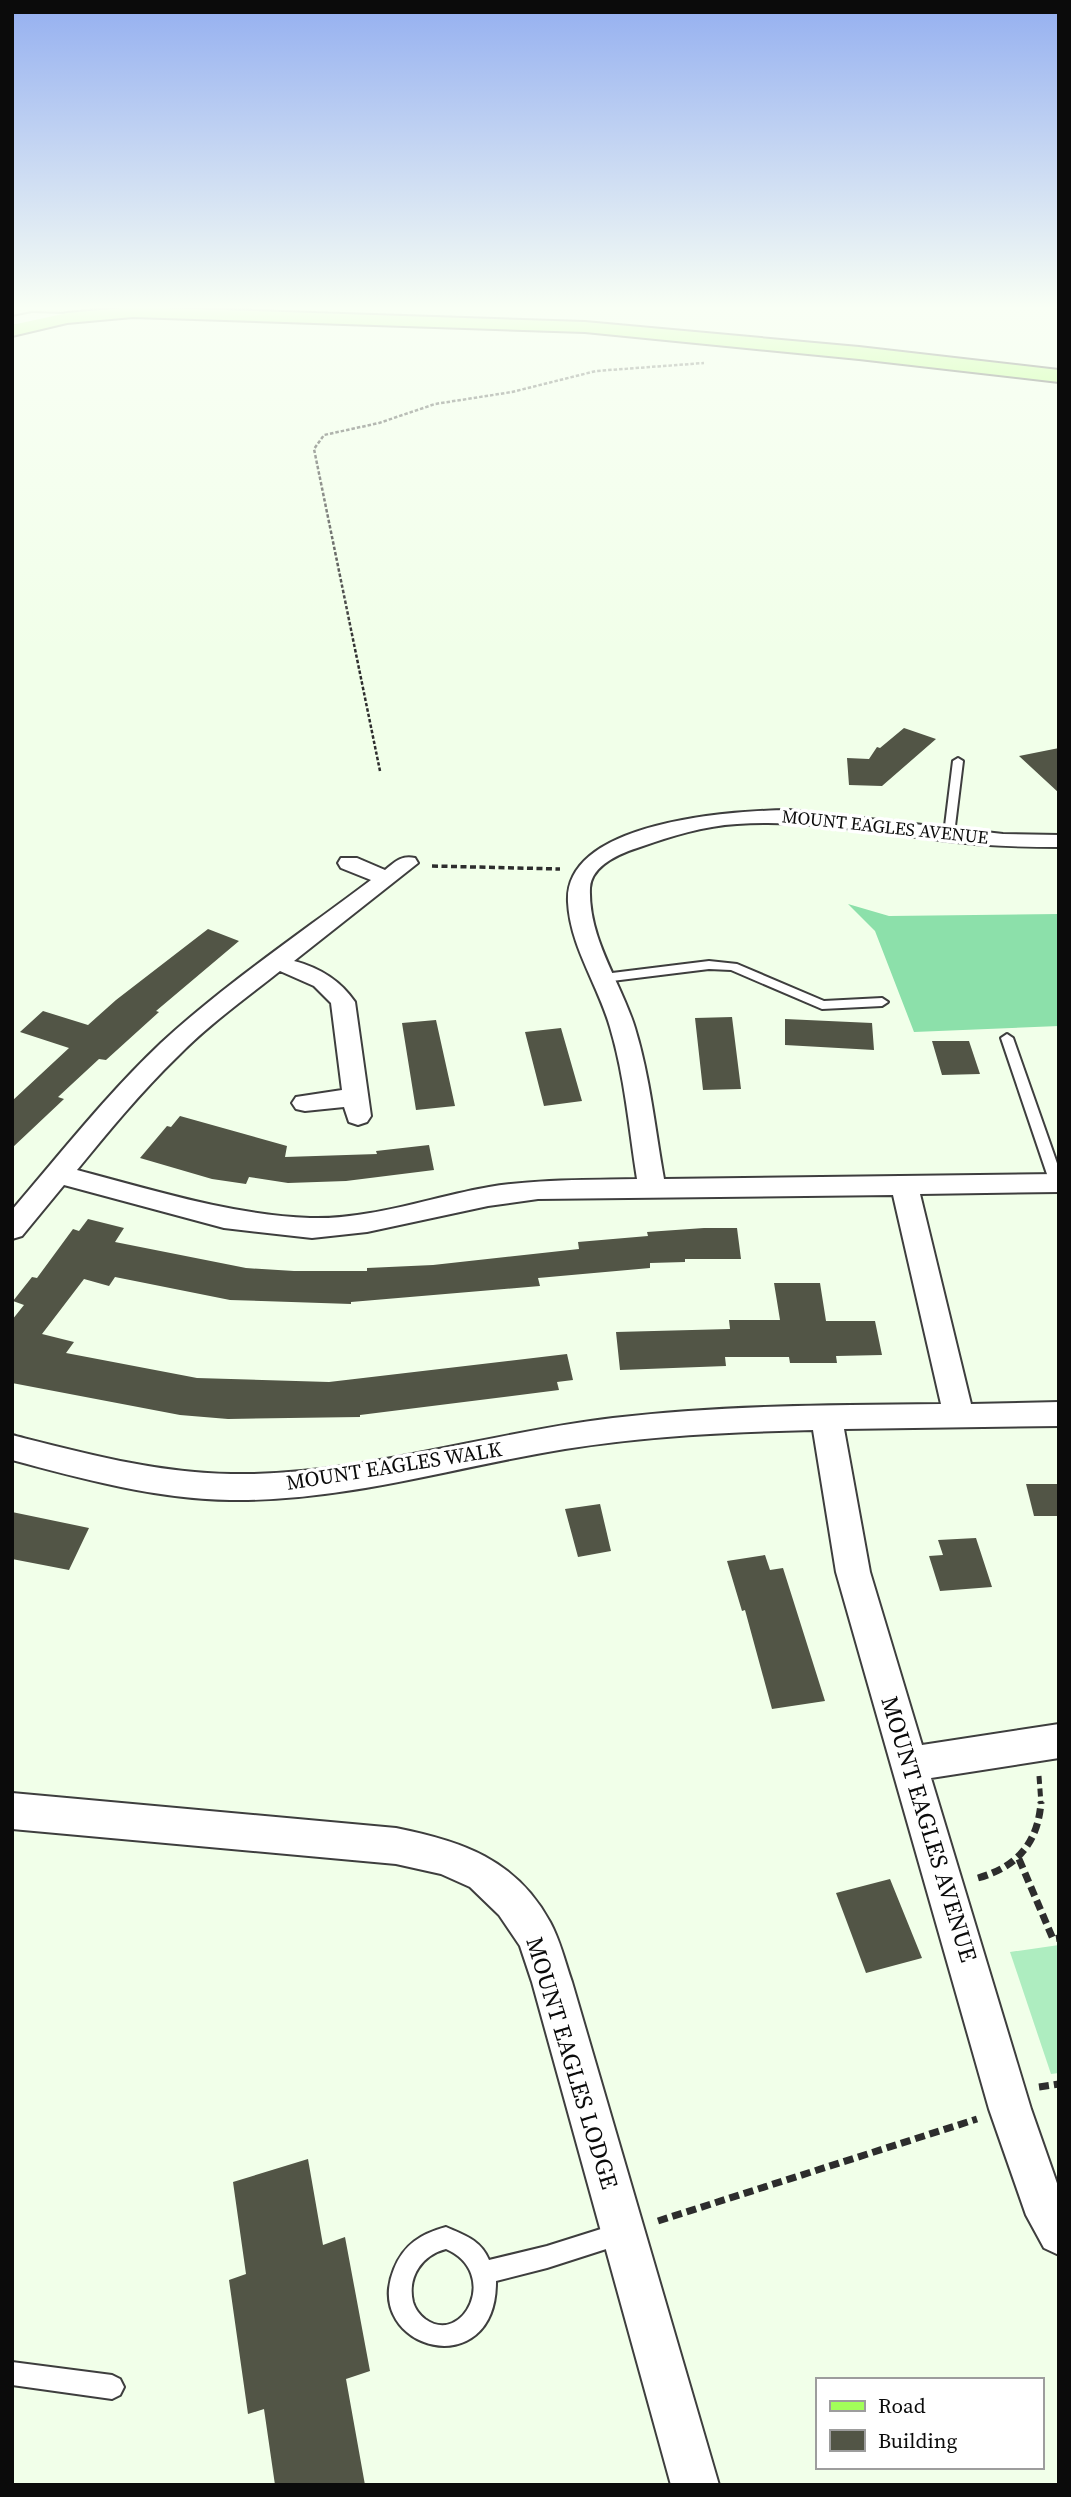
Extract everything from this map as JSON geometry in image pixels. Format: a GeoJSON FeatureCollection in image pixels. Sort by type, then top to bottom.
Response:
{"type":"FeatureCollection","features":[{"type":"Feature","properties":{"kind":"street","name":"MOUNT EAGLES AVENUE"},"geometry":{"type":"LineString","coordinates":[[584,873],[590,865],[623,845],[668,829],[707,820],[791,815],[843,819],[949,834],[1038,842],[1059,841]]}},
{"type":"Feature","properties":{"kind":"street"},"geometry":{"type":"LineString","coordinates":[[349,863],[386,878]]}},
{"type":"Feature","properties":{"kind":"street"},"geometry":{"type":"LineString","coordinates":[[12,1229],[116,1105],[169,1050],[211,1013],[407,863]]}},
{"type":"Feature","properties":{"kind":"street"},"geometry":{"type":"LineString","coordinates":[[584,873],[579,883],[579,905],[585,932],[629,1050],[652,1188]]}},
{"type":"Feature","properties":{"kind":"street"},"geometry":{"type":"LineString","coordinates":[[275,963],[289,966],[327,985],[335,990],[343,1002],[357,1107],[305,1103]]}},
{"type":"Feature","properties":{"kind":"street"},"geometry":{"type":"LineString","coordinates":[[58,1174],[224,1218],[312,1228],[367,1222],[488,1197],[538,1190],[1058,1183]]}},
{"type":"Feature","properties":{"kind":"street"},"geometry":{"type":"LineString","coordinates":[[904,1184],[959,1417]]}},
{"type":"Feature","properties":{"kind":"street"},"geometry":{"type":"LineString","coordinates":[[825,1417],[1059,1414]]}},
{"type":"Feature","properties":{"kind":"street","name":"MOUNT EAGLES AVENUE"},"geometry":{"type":"LineString","coordinates":[[825,1417],[853,1572],[1010,2109],[1041,2200],[1059,2233]]}},
{"type":"Feature","properties":{"kind":"street","name":"MOUNT EAGLES WALK"},"geometry":{"type":"LineString","coordinates":[[12,1447],[139,1478],[230,1487],[308,1483],[610,1430],[703,1422],[825,1417]]}},
{"type":"Feature","properties":{"kind":"street"},"geometry":{"type":"LineString","coordinates":[[910,1764],[1043,1744]]}},
{"type":"Feature","properties":{"kind":"street","name":"MOUNT EAGLES LODGE"},"geometry":{"type":"LineString","coordinates":[[12,1811],[396,1846],[445,1856],[483,1874],[513,1902],[536,1935],[552,1982],[695,2485]]}},
{"type":"Feature","properties":{"kind":"lane"},"geometry":{"type":"LineString","coordinates":[[949,834],[958,761]]}},
{"type":"Feature","properties":{"kind":"lane"},"geometry":{"type":"LineString","coordinates":[[604,978],[709,965],[733,967],[822,1005],[882,1002]]}},
{"type":"Feature","properties":{"kind":"lane"},"geometry":{"type":"LineString","coordinates":[[1007,1038],[1058,1183]]}},
{"type":"Feature","properties":{"kind":"lane"},"geometry":{"type":"LineString","coordinates":[[485,2272],[547,2257],[624,2233]]}},
{"type":"Feature","properties":{"kind":"lane"},"geometry":{"type":"LineString","coordinates":[[432,2240],[459,2240],[479,2258],[485,2272],[484,2303],[477,2317],[454,2335],[427,2334],[406,2315],[400,2285],[403,2270],[411,2257],[432,2240]]}},
{"type":"Feature","properties":{"kind":"lane"},"geometry":{"type":"LineString","coordinates":[[12,2373],[112,2387]]}},
{"type":"Feature","properties":{"kind":"path"},"geometry":{"type":"LineString","coordinates":[[380,771],[314,449],[324,435],[383,422]]}},
{"type":"Feature","properties":{"kind":"path"},"geometry":{"type":"LineString","coordinates":[[407,863],[508,869],[547,868],[584,873]]}},
{"type":"Feature","properties":{"kind":"path"},"geometry":{"type":"LineString","coordinates":[[947,1887],[985,1876],[1020,1859],[1038,1825],[1044,1789],[1043,1744]]}},
{"type":"Feature","properties":{"kind":"path"},"geometry":{"type":"LineString","coordinates":[[1020,1859],[1053,1939],[1059,1938]]}},
{"type":"Feature","properties":{"kind":"path"},"geometry":{"type":"LineString","coordinates":[[624,2233],[818,2168],[1010,2109]]}},
{"type":"Feature","properties":{"kind":"green space"},"geometry":{"type":"Polygon","coordinates":[[[848,904],[889,916],[1059,914],[1059,1026],[914,1032],[875,931],[848,904]]]}},
{"type":"Feature","properties":{"kind":"green space"},"geometry":{"type":"Polygon","coordinates":[[[1059,1945],[1059,2073],[1051,2074],[1010,1952],[1059,1945]]]}},
{"type":"Feature","properties":{"kind":"building"},"geometry":{"type":"Polygon","coordinates":[[[904,728],[936,739],[882,786],[849,785],[847,758],[869,759],[877,747],[880,748],[904,728]]]}},
{"type":"Feature","properties":{"kind":"building"},"geometry":{"type":"Polygon","coordinates":[[[1059,748],[1059,793],[1019,756],[1059,748]]]}},
{"type":"Feature","properties":{"kind":"building"},"geometry":{"type":"Polygon","coordinates":[[[208,929],[239,941],[156,1011],[159,1012],[106,1060],[99,1059],[58,1097],[64,1099],[12,1148],[12,1101],[69,1048],[20,1032],[43,1011],[88,1025],[208,929]]]}},
{"type":"Feature","properties":{"kind":"building"},"geometry":{"type":"Polygon","coordinates":[[[732,1017],[741,1089],[703,1090],[695,1018],[732,1017]]]}},
{"type":"Feature","properties":{"kind":"building"},"geometry":{"type":"Polygon","coordinates":[[[785,1019],[872,1023],[874,1050],[785,1045],[785,1019]]]}},
{"type":"Feature","properties":{"kind":"building"},"geometry":{"type":"Polygon","coordinates":[[[436,1020],[455,1106],[416,1110],[402,1023],[436,1020]]]}},
{"type":"Feature","properties":{"kind":"building"},"geometry":{"type":"Polygon","coordinates":[[[561,1028],[582,1101],[544,1106],[525,1032],[561,1028]]]}},
{"type":"Feature","properties":{"kind":"building"},"geometry":{"type":"Polygon","coordinates":[[[932,1041],[969,1041],[980,1074],[942,1075],[932,1041]]]}},
{"type":"Feature","properties":{"kind":"building"},"geometry":{"type":"Polygon","coordinates":[[[180,1116],[287,1146],[285,1157],[377,1154],[376,1151],[429,1145],[434,1170],[346,1181],[288,1183],[249,1177],[246,1184],[212,1179],[140,1158],[167,1126],[171,1127],[180,1116]]]}},
{"type":"Feature","properties":{"kind":"building"},"geometry":{"type":"Polygon","coordinates":[[[88,1219],[124,1228],[115,1242],[246,1268],[294,1271],[367,1271],[367,1268],[433,1265],[579,1249],[578,1242],[648,1236],[647,1232],[704,1228],[737,1228],[741,1259],[685,1259],[685,1262],[650,1263],[650,1268],[538,1278],[540,1286],[351,1304],[230,1300],[115,1277],[109,1286],[84,1279],[42,1334],[74,1342],[66,1353],[197,1378],[329,1382],[567,1354],[573,1380],[557,1382],[559,1390],[360,1417],[228,1419],[180,1415],[12,1383],[12,1320],[24,1305],[13,1301],[32,1277],[37,1278],[73,1229],[79,1231],[88,1219]]]}},
{"type":"Feature","properties":{"kind":"building"},"geometry":{"type":"Polygon","coordinates":[[[774,1283],[820,1283],[826,1321],[875,1321],[882,1355],[836,1356],[837,1363],[790,1363],[789,1357],[725,1357],[726,1366],[620,1370],[616,1332],[730,1329],[729,1320],[780,1320],[774,1283]]]}},
{"type":"Feature","properties":{"kind":"building"},"geometry":{"type":"Polygon","coordinates":[[[1026,1484],[1059,1484],[1059,1516],[1034,1516],[1026,1484]]]}},
{"type":"Feature","properties":{"kind":"building"},"geometry":{"type":"Polygon","coordinates":[[[600,1504],[611,1551],[578,1557],[565,1509],[600,1504]]]}},
{"type":"Feature","properties":{"kind":"building"},"geometry":{"type":"Polygon","coordinates":[[[12,1512],[89,1528],[69,1570],[12,1559],[12,1512]]]}},
{"type":"Feature","properties":{"kind":"building"},"geometry":{"type":"Polygon","coordinates":[[[976,1538],[992,1587],[940,1591],[929,1556],[943,1555],[938,1540],[976,1538]]]}},
{"type":"Feature","properties":{"kind":"building"},"geometry":{"type":"Polygon","coordinates":[[[765,1555],[770,1570],[783,1568],[825,1701],[772,1709],[745,1610],[742,1611],[727,1561],[765,1555]]]}},
{"type":"Feature","properties":{"kind":"building"},"geometry":{"type":"Polygon","coordinates":[[[890,1879],[922,1958],[866,1973],[836,1893],[890,1879]]]}},
{"type":"Feature","properties":{"kind":"building"},"geometry":{"type":"Polygon","coordinates":[[[308,2159],[323,2245],[345,2237],[370,2371],[346,2379],[365,2485],[275,2485],[264,2409],[248,2414],[229,2280],[246,2274],[233,2182],[308,2159]]]}}]}
